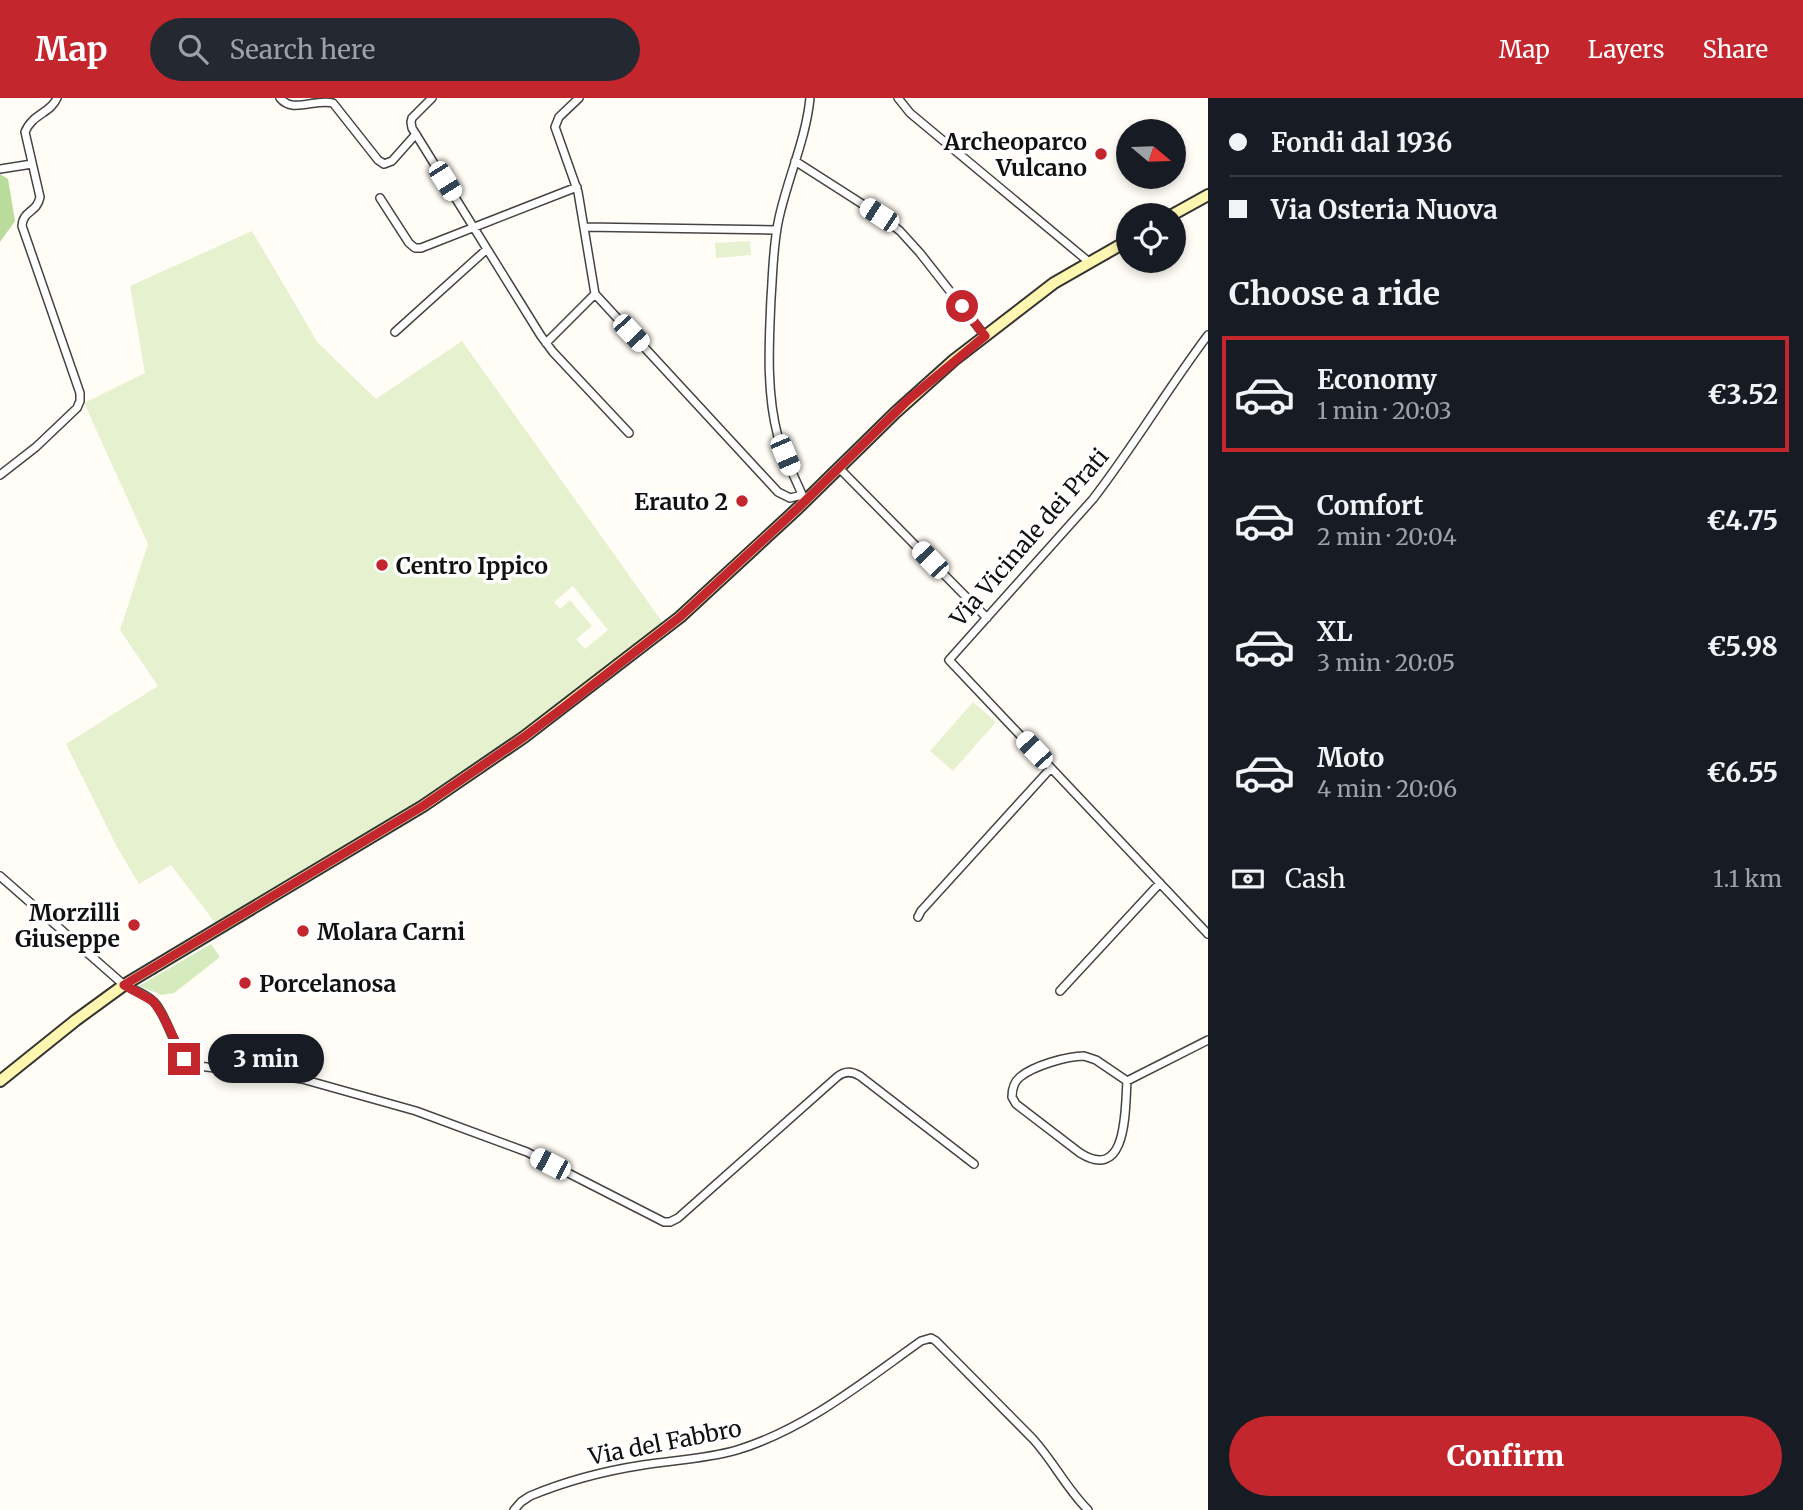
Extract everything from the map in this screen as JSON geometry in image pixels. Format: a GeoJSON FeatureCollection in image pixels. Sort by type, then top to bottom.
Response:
{"type":"FeatureCollection","features":[{"type":"Feature","properties":{"kind":"main road"},"geometry":{"type":"LineString","coordinates":[[1186,207],[1208,195]]}},
{"type":"Feature","properties":{"kind":"main road"},"geometry":{"type":"LineString","coordinates":[[0,1081],[124,985],[423,806],[524,737],[680,617],[908,400],[985,336],[1048,288],[1116,247]]}},
{"type":"Feature","properties":{"kind":"street"},"geometry":{"type":"LineString","coordinates":[[0,475],[78,407],[80,398],[22,226],[24,216],[36,208],[40,200],[25,138],[26,129],[34,118],[54,104],[57,98]]}},
{"type":"Feature","properties":{"kind":"street"},"geometry":{"type":"LineString","coordinates":[[280,98],[290,105],[324,101],[335,105],[384,164],[392,161],[416,134]]}},
{"type":"Feature","properties":{"kind":"street"},"geometry":{"type":"LineString","coordinates":[[432,98],[415,114],[411,126],[546,343],[629,433]]}},
{"type":"Feature","properties":{"kind":"street"},"geometry":{"type":"LineString","coordinates":[[579,98],[559,117],[555,127],[577,187],[595,294],[778,492],[793,498],[804,498],[779,437],[770,382],[769,341],[776,230],[807,120],[810,98]]}},
{"type":"Feature","properties":{"kind":"street"},"geometry":{"type":"LineString","coordinates":[[898,98],[913,115],[1089,262]]}},
{"type":"Feature","properties":{"kind":"street"},"geometry":{"type":"LineString","coordinates":[[795,161],[900,231],[985,336]]}},
{"type":"Feature","properties":{"kind":"street"},"geometry":{"type":"LineString","coordinates":[[0,169],[32,164]]}},
{"type":"Feature","properties":{"kind":"street"},"geometry":{"type":"LineString","coordinates":[[380,198],[407,241],[418,248],[577,187]]}},
{"type":"Feature","properties":{"kind":"street"},"geometry":{"type":"LineString","coordinates":[[584,227],[776,230]]}},
{"type":"Feature","properties":{"kind":"street"},"geometry":{"type":"LineString","coordinates":[[395,332],[487,249]]}},
{"type":"Feature","properties":{"kind":"street"},"geometry":{"type":"LineString","coordinates":[[546,343],[595,294]]}},
{"type":"Feature","properties":{"kind":"street","name":"Via Vicinale dei Prati"},"geometry":{"type":"LineString","coordinates":[[1051,768],[949,660],[1093,499],[1208,335]]}},
{"type":"Feature","properties":{"kind":"street"},"geometry":{"type":"LineString","coordinates":[[839,468],[987,618]]}},
{"type":"Feature","properties":{"kind":"street"},"geometry":{"type":"LineString","coordinates":[[918,917],[1051,768],[1208,934]]}},
{"type":"Feature","properties":{"kind":"street"},"geometry":{"type":"LineString","coordinates":[[0,876],[124,985],[153,1001],[184,1059],[191,1065],[309,1080],[416,1111],[527,1152],[664,1222],[678,1218],[844,1073],[860,1076],[974,1164]]}},
{"type":"Feature","properties":{"kind":"street"},"geometry":{"type":"LineString","coordinates":[[1060,991],[1160,883]]}},
{"type":"Feature","properties":{"kind":"street"},"geometry":{"type":"LineString","coordinates":[[1127,1081],[1208,1040]]}},
{"type":"Feature","properties":{"kind":"street"},"geometry":{"type":"LineString","coordinates":[[1074,1057],[1093,1059],[1127,1081],[1121,1138],[1116,1150],[1102,1159],[1080,1153],[1016,1104],[1012,1097],[1014,1084],[1021,1076],[1052,1062],[1074,1057]]}},
{"type":"Feature","properties":{"kind":"street","name":"Via del Fabbro"},"geometry":{"type":"LineString","coordinates":[[514,1510],[533,1495],[593,1474],[713,1456],[773,1437],[828,1405],[928,1338],[936,1341],[1037,1442],[1069,1490],[1088,1510]]}},
{"type":"Feature","properties":{"kind":"green space"},"geometry":{"type":"Polygon","coordinates":[[[0,174],[8,179],[15,221],[0,242],[0,174]]]}},
{"type":"Feature","properties":{"kind":"green space","name":"Centro Ippico"},"geometry":{"type":"Polygon","coordinates":[[[252,231],[318,343],[376,399],[462,341],[663,623],[523,731],[422,799],[216,924],[171,865],[139,884],[117,847],[66,744],[158,686],[120,630],[148,544],[84,403],[145,373],[130,286],[252,231]],[[573,586],[554,602],[560,609],[570,600],[592,626],[576,639],[585,649],[608,630],[573,586]]]}},
{"type":"Feature","properties":{"kind":"green space"},"geometry":{"type":"Polygon","coordinates":[[[750,241],[751,255],[716,258],[715,243],[750,241]]]}},
{"type":"Feature","properties":{"kind":"green space"},"geometry":{"type":"Polygon","coordinates":[[[973,702],[996,722],[953,771],[930,751],[973,702]]]}},
{"type":"Feature","properties":{"kind":"green space"},"geometry":{"type":"Polygon","coordinates":[[[211,944],[220,957],[174,993],[162,995],[139,986],[211,944]]]}},
{"type":"Feature","properties":{"kind":"place","name":"Archeoparco Vulcano"},"geometry":{"type":"Point","coordinates":[1101,154]}},
{"type":"Feature","properties":{"kind":"place","name":"Erauto 2"},"geometry":{"type":"Point","coordinates":[742,501]}},
{"type":"Feature","properties":{"kind":"place","name":"Centro Ippico"},"geometry":{"type":"Point","coordinates":[382,565]}},
{"type":"Feature","properties":{"kind":"place","name":"Morzilli Giuseppe"},"geometry":{"type":"Point","coordinates":[134,925]}},
{"type":"Feature","properties":{"kind":"place","name":"Molara Carni"},"geometry":{"type":"Point","coordinates":[303,931]}},
{"type":"Feature","properties":{"kind":"place","name":"Porcelanosa"},"geometry":{"type":"Point","coordinates":[245,983]}},
{"type":"Feature","properties":{"kind":"route"},"geometry":{"type":"LineString","coordinates":[[184,1059],[153,1001],[124,985],[423,806],[524,737],[680,617],[798,508],[908,400],[985,336],[962,306]]}}]}
